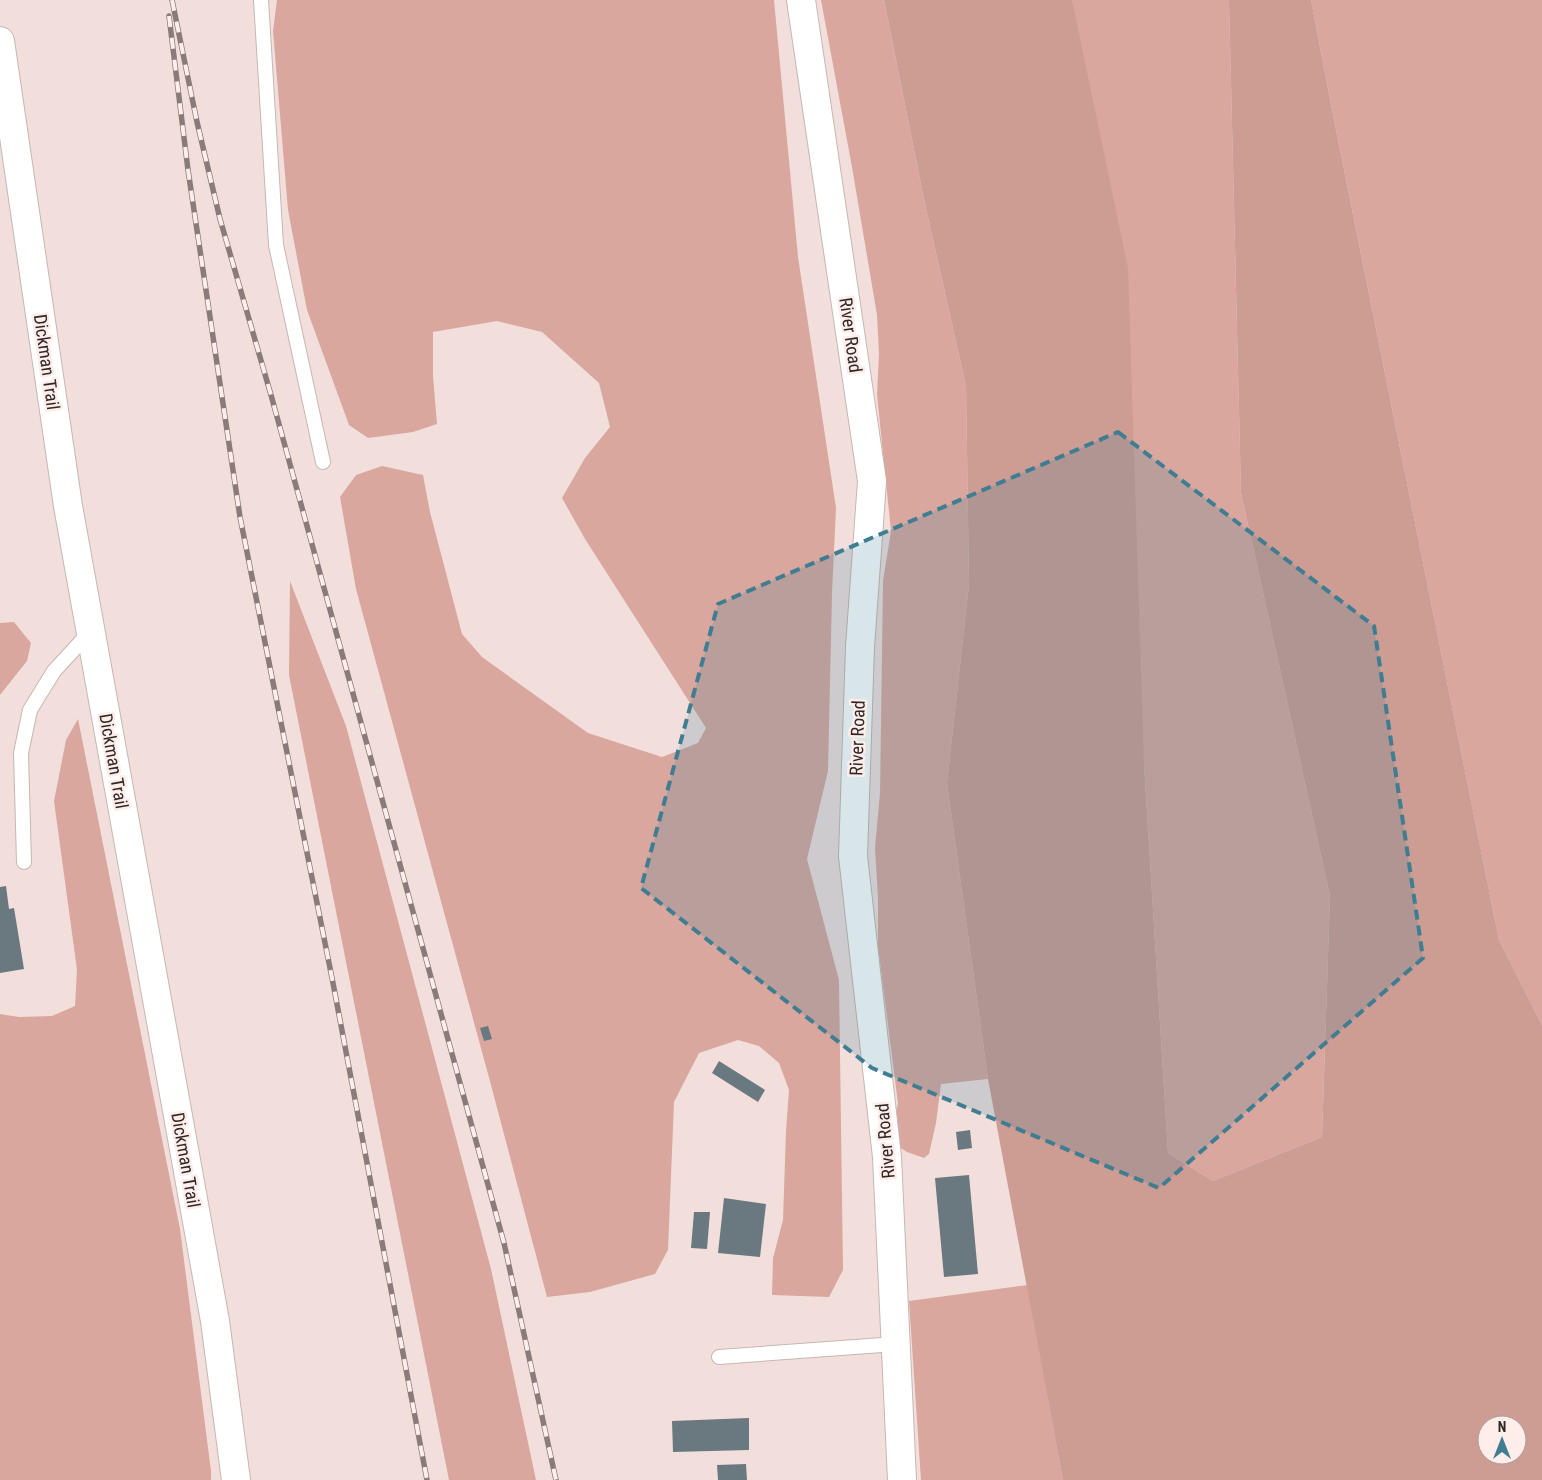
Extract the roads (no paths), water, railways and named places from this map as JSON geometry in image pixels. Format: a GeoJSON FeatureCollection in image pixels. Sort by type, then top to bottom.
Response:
{"type":"FeatureCollection","features":[{"type":"Feature","properties":{"kind":"street","name":"River Road"},"geometry":{"type":"LineString","coordinates":[[801,0],[872,481],[860,647],[853,856],[887,1157],[902,1480]]}},
{"type":"Feature","properties":{"kind":"street","name":"Dickman Trail"},"geometry":{"type":"LineString","coordinates":[[0,43],[68,506],[215,1321],[236,1480]]}},
{"type":"Feature","properties":{"kind":"lane"},"geometry":{"type":"LineString","coordinates":[[261,0],[276,245],[322,462]]}},
{"type":"Feature","properties":{"kind":"lane"},"geometry":{"type":"LineString","coordinates":[[24,862],[21,753],[30,710],[54,671],[90,632]]}},
{"type":"Feature","properties":{"kind":"lane"},"geometry":{"type":"LineString","coordinates":[[719,1357],[896,1344]]}},
{"type":"Feature","properties":{"kind":"railway"},"geometry":{"type":"LineString","coordinates":[[172,0],[197,122],[220,219],[271,395],[504,1243],[556,1480]]}},
{"type":"Feature","properties":{"kind":"railway"},"geometry":{"type":"LineString","coordinates":[[169,16],[188,170],[240,517],[333,983],[427,1480]]}}]}
